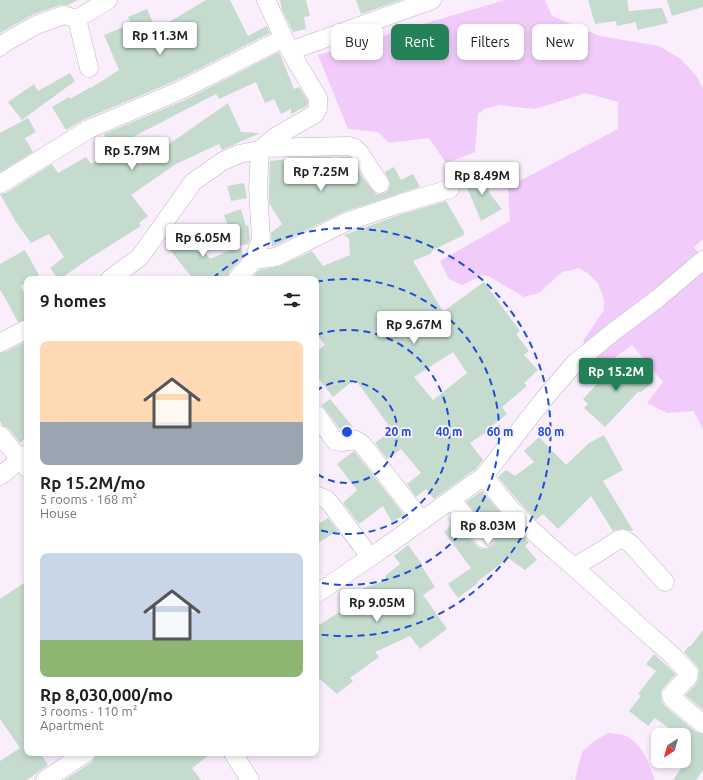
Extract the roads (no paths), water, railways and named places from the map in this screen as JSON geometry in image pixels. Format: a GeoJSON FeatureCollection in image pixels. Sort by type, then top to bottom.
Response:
{"type":"FeatureCollection","features":[{"type":"Feature","properties":{"kind":"street"},"geometry":{"type":"LineString","coordinates":[[0,47],[36,25],[64,15],[77,19],[108,0]]}},
{"type":"Feature","properties":{"kind":"street"},"geometry":{"type":"LineString","coordinates":[[240,276],[254,260],[261,239],[258,188],[260,151],[275,137],[315,114],[318,108],[318,98],[287,45],[266,0]]}},
{"type":"Feature","properties":{"kind":"street"},"geometry":{"type":"LineString","coordinates":[[0,184],[88,129],[287,45],[432,0]]}},
{"type":"Feature","properties":{"kind":"street"},"geometry":{"type":"LineString","coordinates":[[77,19],[89,68]]}},
{"type":"Feature","properties":{"kind":"street"},"geometry":{"type":"LineString","coordinates":[[114,276],[140,257],[193,182],[223,161],[239,154],[260,151],[349,146],[355,148],[359,152],[380,184]]}},
{"type":"Feature","properties":{"kind":"street"},"geometry":{"type":"LineString","coordinates":[[254,260],[276,258],[346,222],[450,189]]}},
{"type":"Feature","properties":{"kind":"street"},"geometry":{"type":"LineString","coordinates":[[319,592],[484,476],[544,399],[574,364],[657,299],[703,260]]}},
{"type":"Feature","properties":{"kind":"street"},"geometry":{"type":"LineString","coordinates":[[0,343],[24,331]]}},
{"type":"Feature","properties":{"kind":"street"},"geometry":{"type":"LineString","coordinates":[[319,418],[335,440],[341,442],[356,440],[363,445],[422,521]]}},
{"type":"Feature","properties":{"kind":"street"},"geometry":{"type":"LineString","coordinates":[[0,435],[17,465]]}},
{"type":"Feature","properties":{"kind":"street"},"geometry":{"type":"LineString","coordinates":[[484,476],[525,524],[672,655],[689,673],[688,677],[672,695],[672,698],[690,715],[703,724]]}},
{"type":"Feature","properties":{"kind":"street"},"geometry":{"type":"LineString","coordinates":[[319,496],[326,499],[330,503],[370,557]]}},
{"type":"Feature","properties":{"kind":"street"},"geometry":{"type":"LineString","coordinates":[[452,499],[485,539]]}},
{"type":"Feature","properties":{"kind":"street"},"geometry":{"type":"LineString","coordinates":[[574,567],[618,540],[624,539],[631,544],[665,582]]}},
{"type":"Feature","properties":{"kind":"street"},"geometry":{"type":"LineString","coordinates":[[45,780],[81,756]]}},
{"type":"Feature","properties":{"kind":"street"},"geometry":{"type":"LineString","coordinates":[[235,756],[250,780]]}}]}
